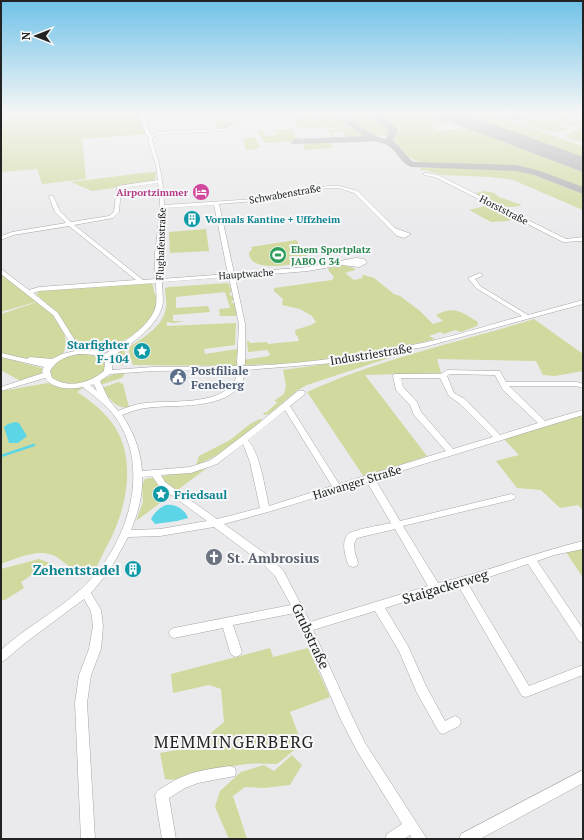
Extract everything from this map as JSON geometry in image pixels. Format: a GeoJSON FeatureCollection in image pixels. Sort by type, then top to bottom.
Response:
{"type":"FeatureCollection","features":[{"type":"Feature","properties":{"kind":"street","name":"Flughafenstraße"},"geometry":{"type":"LineString","coordinates":[[106,357],[148,326],[157,313],[159,306],[158,247],[162,220],[162,207],[158,165],[154,152]]}},
{"type":"Feature","properties":{"kind":"street","name":"Horststraße"},"geometry":{"type":"LineString","coordinates":[[426,174],[436,176],[565,241],[583,239]]}},
{"type":"Feature","properties":{"kind":"street"},"geometry":{"type":"LineString","coordinates":[[1,238],[12,234],[114,215],[116,212],[119,187],[160,181]]}},
{"type":"Feature","properties":{"kind":"street","name":"Schwabenstraße"},"geometry":{"type":"LineString","coordinates":[[162,207],[216,204],[275,197],[327,187],[339,187],[356,192],[392,229]]}},
{"type":"Feature","properties":{"kind":"street"},"geometry":{"type":"LineString","coordinates":[[51,197],[61,216],[142,282]]}},
{"type":"Feature","properties":{"kind":"street"},"geometry":{"type":"LineString","coordinates":[[117,414],[145,405],[204,401],[219,397],[236,386],[240,379],[242,324],[216,204]]}},
{"type":"Feature","properties":{"kind":"street","name":"Hauptwache"},"geometry":{"type":"LineString","coordinates":[[28,292],[39,289],[159,281],[167,282],[174,280],[294,271],[341,263]]}},
{"type":"Feature","properties":{"kind":"street"},"geometry":{"type":"LineString","coordinates":[[1,271],[56,314],[66,327],[79,352]]}},
{"type":"Feature","properties":{"kind":"street"},"geometry":{"type":"LineString","coordinates":[[480,275],[471,278],[478,287],[526,316]]}},
{"type":"Feature","properties":{"kind":"street","name":"Industriestraße"},"geometry":{"type":"LineString","coordinates":[[109,368],[153,369],[304,364],[391,352],[424,345],[526,316],[583,302]]}},
{"type":"Feature","properties":{"kind":"street"},"geometry":{"type":"LineString","coordinates":[[68,354],[67,348],[69,335]]}},
{"type":"Feature","properties":{"kind":"street","name":"Flughafenstraße"},"geometry":{"type":"LineString","coordinates":[[98,353],[127,341]]}},
{"type":"Feature","properties":{"kind":"street"},"geometry":{"type":"LineString","coordinates":[[1,355],[51,364],[68,354],[79,352],[98,353],[106,357],[109,368],[96,381],[84,384],[67,386],[48,378],[1,389]]}},
{"type":"Feature","properties":{"kind":"street"},"geometry":{"type":"LineString","coordinates":[[48,378],[51,364]]}},
{"type":"Feature","properties":{"kind":"street"},"geometry":{"type":"LineString","coordinates":[[451,452],[417,413],[414,404],[399,388],[397,376],[444,376],[447,372],[495,372],[500,375],[506,388],[544,424]]}},
{"type":"Feature","properties":{"kind":"street"},"geometry":{"type":"LineString","coordinates":[[444,376],[448,390],[456,399],[462,401],[498,438]]}},
{"type":"Feature","properties":{"kind":"street"},"geometry":{"type":"LineString","coordinates":[[1,657],[23,637],[85,592],[103,572],[126,533],[136,504],[139,474],[137,458],[130,436],[117,414],[105,400],[96,381]]}},
{"type":"Feature","properties":{"kind":"street"},"geometry":{"type":"LineString","coordinates":[[84,384],[105,400]]}},
{"type":"Feature","properties":{"kind":"street"},"geometry":{"type":"LineString","coordinates":[[504,384],[577,384],[583,386]]}},
{"type":"Feature","properties":{"kind":"street"},"geometry":{"type":"LineString","coordinates":[[139,474],[191,470],[207,465],[220,458],[244,440],[301,393]]}},
{"type":"Feature","properties":{"kind":"street"},"geometry":{"type":"LineString","coordinates":[[286,405],[337,488]]}},
{"type":"Feature","properties":{"kind":"street","name":"Hawanger Straße"},"geometry":{"type":"LineString","coordinates":[[126,533],[154,533],[215,523],[265,510],[583,412]]}},
{"type":"Feature","properties":{"kind":"street"},"geometry":{"type":"LineString","coordinates":[[244,440],[248,443],[250,449],[265,510]]}},
{"type":"Feature","properties":{"kind":"street","name":"Grubstraße"},"geometry":{"type":"LineString","coordinates":[[156,473],[162,484],[273,565],[284,580],[308,627],[346,718],[358,742],[420,839]]}},
{"type":"Feature","properties":{"kind":"street"},"geometry":{"type":"LineString","coordinates":[[369,478],[435,588]]}},
{"type":"Feature","properties":{"kind":"street"},"geometry":{"type":"LineString","coordinates":[[353,563],[349,543],[354,535],[398,526],[511,497]]}},
{"type":"Feature","properties":{"kind":"street","name":"Staigackerweg"},"geometry":{"type":"LineString","coordinates":[[308,627],[435,588],[462,582],[530,559],[583,544]]}},
{"type":"Feature","properties":{"kind":"street"},"geometry":{"type":"LineString","coordinates":[[530,559],[583,638]]}},
{"type":"Feature","properties":{"kind":"street"},"geometry":{"type":"LineString","coordinates":[[462,582],[526,692],[583,670]]}},
{"type":"Feature","properties":{"kind":"street"},"geometry":{"type":"LineString","coordinates":[[85,592],[96,610],[98,626],[95,649],[85,675],[81,703],[88,839]]}},
{"type":"Feature","properties":{"kind":"street"},"geometry":{"type":"LineString","coordinates":[[378,606],[404,649],[421,689],[443,728],[455,722]]}},
{"type":"Feature","properties":{"kind":"street"},"geometry":{"type":"LineString","coordinates":[[174,633],[298,608]]}},
{"type":"Feature","properties":{"kind":"street"},"geometry":{"type":"LineString","coordinates":[[227,623],[236,652]]}},
{"type":"Feature","properties":{"kind":"street"},"geometry":{"type":"LineString","coordinates":[[169,839],[162,795],[181,783],[192,779],[230,772]]}},
{"type":"Feature","properties":{"kind":"street"},"geometry":{"type":"LineString","coordinates":[[466,839],[583,776]]}},
{"type":"Feature","properties":{"kind":"street"},"geometry":{"type":"LineString","coordinates":[[392,839],[411,826]]}},
{"type":"Feature","properties":{"kind":"green space"},"geometry":{"type":"Polygon","coordinates":[[[1,152],[83,152],[86,179],[42,184],[37,169],[1,172],[1,152]]]}},
{"type":"Feature","properties":{"kind":"green space"},"geometry":{"type":"Polygon","coordinates":[[[405,152],[530,152],[583,172],[583,187],[539,172],[515,166],[428,164],[412,158],[405,152]]]}},
{"type":"Feature","properties":{"kind":"green space"},"geometry":{"type":"Polygon","coordinates":[[[565,152],[583,152],[583,159],[565,152]]]}},
{"type":"Feature","properties":{"kind":"green space"},"geometry":{"type":"Polygon","coordinates":[[[495,168],[517,170],[583,194],[583,210],[513,180],[490,177],[443,175],[424,170],[421,171],[420,169],[495,168]]]}},
{"type":"Feature","properties":{"kind":"green space"},"geometry":{"type":"Polygon","coordinates":[[[156,172],[155,181],[92,191],[71,182],[156,172]]]}},
{"type":"Feature","properties":{"kind":"green space"},"geometry":{"type":"Polygon","coordinates":[[[484,191],[494,193],[499,197],[522,205],[515,207],[504,207],[477,195],[476,193],[484,191]]]}},
{"type":"Feature","properties":{"kind":"green space"},"geometry":{"type":"Polygon","coordinates":[[[485,206],[494,207],[515,218],[505,221],[491,222],[469,210],[485,206]]]}},
{"type":"Feature","properties":{"kind":"green space"},"geometry":{"type":"Polygon","coordinates":[[[206,229],[209,251],[170,253],[169,232],[206,229]]]}},
{"type":"Feature","properties":{"kind":"green space","name":"Ehem Sportplatz JABO G 34"},"geometry":{"type":"Polygon","coordinates":[[[296,240],[311,261],[286,265],[266,266],[257,264],[251,260],[249,253],[252,249],[251,247],[296,240]]]}},
{"type":"Feature","properties":{"kind":"green space"},"geometry":{"type":"Polygon","coordinates":[[[343,265],[354,268],[355,270],[345,273],[354,280],[363,278],[361,276],[364,275],[374,278],[394,294],[400,296],[420,311],[433,324],[443,321],[436,315],[448,310],[453,310],[458,311],[478,322],[477,326],[461,332],[455,330],[444,334],[440,332],[429,336],[435,339],[424,342],[331,359],[283,364],[243,365],[243,360],[269,356],[270,354],[267,350],[248,352],[247,341],[250,343],[267,342],[268,344],[299,341],[295,330],[316,322],[312,316],[300,309],[282,305],[283,299],[274,291],[274,288],[332,280],[334,277],[328,270],[329,268],[343,265]]]}},
{"type":"Feature","properties":{"kind":"green space"},"geometry":{"type":"Polygon","coordinates":[[[1,273],[39,301],[1,312],[1,273]]]}},
{"type":"Feature","properties":{"kind":"green space"},"geometry":{"type":"Polygon","coordinates":[[[151,283],[156,296],[156,303],[154,314],[149,321],[131,336],[108,347],[97,350],[87,350],[79,346],[54,310],[36,294],[40,291],[151,283]]]}},
{"type":"Feature","properties":{"kind":"green space"},"geometry":{"type":"Polygon","coordinates":[[[228,283],[231,289],[229,294],[235,298],[231,302],[237,305],[236,316],[220,316],[219,309],[230,308],[225,292],[176,297],[176,308],[208,306],[210,312],[173,315],[173,321],[185,321],[174,323],[167,322],[167,326],[236,323],[235,345],[204,349],[205,354],[237,349],[238,354],[236,360],[239,360],[240,366],[133,365],[128,350],[129,347],[152,330],[161,320],[166,307],[165,288],[228,283]]]}},
{"type":"Feature","properties":{"kind":"green space"},"geometry":{"type":"Polygon","coordinates":[[[40,301],[60,324],[65,337],[66,345],[64,352],[59,356],[43,359],[1,354],[1,314],[40,301]]]}},
{"type":"Feature","properties":{"kind":"green space"},"geometry":{"type":"Polygon","coordinates":[[[534,319],[583,354],[583,371],[555,376],[543,375],[536,361],[437,359],[441,373],[365,375],[427,456],[364,477],[307,392],[334,380],[390,360],[534,319]]]}},
{"type":"Feature","properties":{"kind":"green space"},"geometry":{"type":"Polygon","coordinates":[[[154,325],[133,341],[125,350],[128,365],[112,364],[110,357],[154,325]]]}},
{"type":"Feature","properties":{"kind":"green space"},"geometry":{"type":"Polygon","coordinates":[[[82,353],[98,355],[106,362],[105,371],[86,382],[80,383],[73,384],[52,379],[49,370],[51,366],[63,358],[82,353]]]}},
{"type":"Feature","properties":{"kind":"green space"},"geometry":{"type":"Polygon","coordinates":[[[404,353],[307,385],[298,390],[269,414],[264,415],[263,413],[267,412],[278,402],[274,401],[284,394],[286,386],[283,370],[404,353]]]}},
{"type":"Feature","properties":{"kind":"green space"},"geometry":{"type":"Polygon","coordinates":[[[1,357],[42,368],[43,371],[41,374],[22,382],[1,370],[1,357]]]}},
{"type":"Feature","properties":{"kind":"green space"},"geometry":{"type":"Polygon","coordinates":[[[125,373],[122,378],[100,385],[101,380],[114,374],[125,373]]]}},
{"type":"Feature","properties":{"kind":"green space"},"geometry":{"type":"Polygon","coordinates":[[[118,382],[123,384],[129,407],[120,407],[116,405],[102,388],[118,382]]]}},
{"type":"Feature","properties":{"kind":"green space"},"geometry":{"type":"Polygon","coordinates":[[[48,383],[57,386],[83,388],[77,392],[98,407],[107,416],[115,427],[122,441],[126,456],[127,471],[124,502],[114,532],[99,563],[92,575],[89,577],[74,571],[54,556],[43,553],[25,556],[1,564],[1,391],[48,383]]]}},
{"type":"Feature","properties":{"kind":"green space"},"geometry":{"type":"Polygon","coordinates":[[[583,413],[583,510],[578,505],[560,508],[541,490],[517,488],[496,461],[519,455],[503,438],[583,413]]]}},
{"type":"Feature","properties":{"kind":"green space"},"geometry":{"type":"Polygon","coordinates":[[[260,419],[262,420],[261,422],[219,454],[196,466],[199,456],[230,440],[250,424],[260,419]]]}},
{"type":"Feature","properties":{"kind":"green space"},"geometry":{"type":"Polygon","coordinates":[[[207,468],[136,521],[143,502],[142,486],[145,479],[207,468]]]}},
{"type":"Feature","properties":{"kind":"green space"},"geometry":{"type":"Polygon","coordinates":[[[583,547],[583,578],[566,552],[583,547]]]}},
{"type":"Feature","properties":{"kind":"green space"},"geometry":{"type":"Polygon","coordinates":[[[39,559],[50,563],[21,582],[24,588],[5,600],[1,600],[1,569],[39,559]]]}},
{"type":"Feature","properties":{"kind":"green space"},"geometry":{"type":"Polygon","coordinates":[[[270,648],[273,657],[308,648],[330,697],[290,712],[302,744],[277,764],[245,764],[191,778],[174,780],[165,779],[160,753],[205,745],[212,732],[224,722],[221,689],[209,685],[173,693],[171,674],[270,648]]]}},
{"type":"Feature","properties":{"kind":"green space"},"geometry":{"type":"Polygon","coordinates":[[[292,755],[302,765],[290,785],[264,788],[245,787],[233,796],[247,839],[229,839],[215,807],[220,791],[241,772],[264,765],[274,771],[292,755]]]}},
{"type":"Feature","properties":{"kind":"water"},"geometry":{"type":"Polygon","coordinates":[[[15,422],[19,423],[27,436],[18,443],[9,443],[4,427],[15,422]]]}},
{"type":"Feature","properties":{"kind":"water"},"geometry":{"type":"Polygon","coordinates":[[[166,505],[173,505],[179,508],[185,512],[188,518],[155,524],[151,519],[157,510],[166,505]]]}},
{"type":"Feature","properties":{"kind":"waterway"},"geometry":{"type":"LineString","coordinates":[[1,456],[34,445]]}},
{"type":"Feature","properties":{"kind":"taxiway"},"geometry":{"type":"LineString","coordinates":[[399,152],[409,163],[414,165],[517,168],[537,173],[583,191]]}},
{"type":"Feature","properties":{"kind":"runway"},"geometry":{"type":"LineString","coordinates":[[549,152],[583,165]]}},
{"type":"Feature","properties":{"kind":"place","name":"Airportzimmer"},"geometry":{"type":"Point","coordinates":[201,192]}},
{"type":"Feature","properties":{"kind":"place","name":"Vormals Kantine + Uffzheim"},"geometry":{"type":"Point","coordinates":[192,219]}},
{"type":"Feature","properties":{"kind":"place","name":"Ehem Sportplatz JABO G 34"},"geometry":{"type":"Point","coordinates":[278,255]}},
{"type":"Feature","properties":{"kind":"place","name":"Starfighter F-104"},"geometry":{"type":"Point","coordinates":[142,351]}},
{"type":"Feature","properties":{"kind":"place","name":"Postfiliale Feneberg"},"geometry":{"type":"Point","coordinates":[178,377]}},
{"type":"Feature","properties":{"kind":"place","name":"Friedsaul"},"geometry":{"type":"Point","coordinates":[161,494]}},
{"type":"Feature","properties":{"kind":"place","name":"St. Ambrosius"},"geometry":{"type":"Point","coordinates":[214,557]}},
{"type":"Feature","properties":{"kind":"place","name":"Zehentstadel"},"geometry":{"type":"Point","coordinates":[133,569]}},
{"type":"Feature","properties":{"kind":"district","name":"MEMMINGERBERG"},"geometry":{"type":"Point","coordinates":[234,741]}}]}
